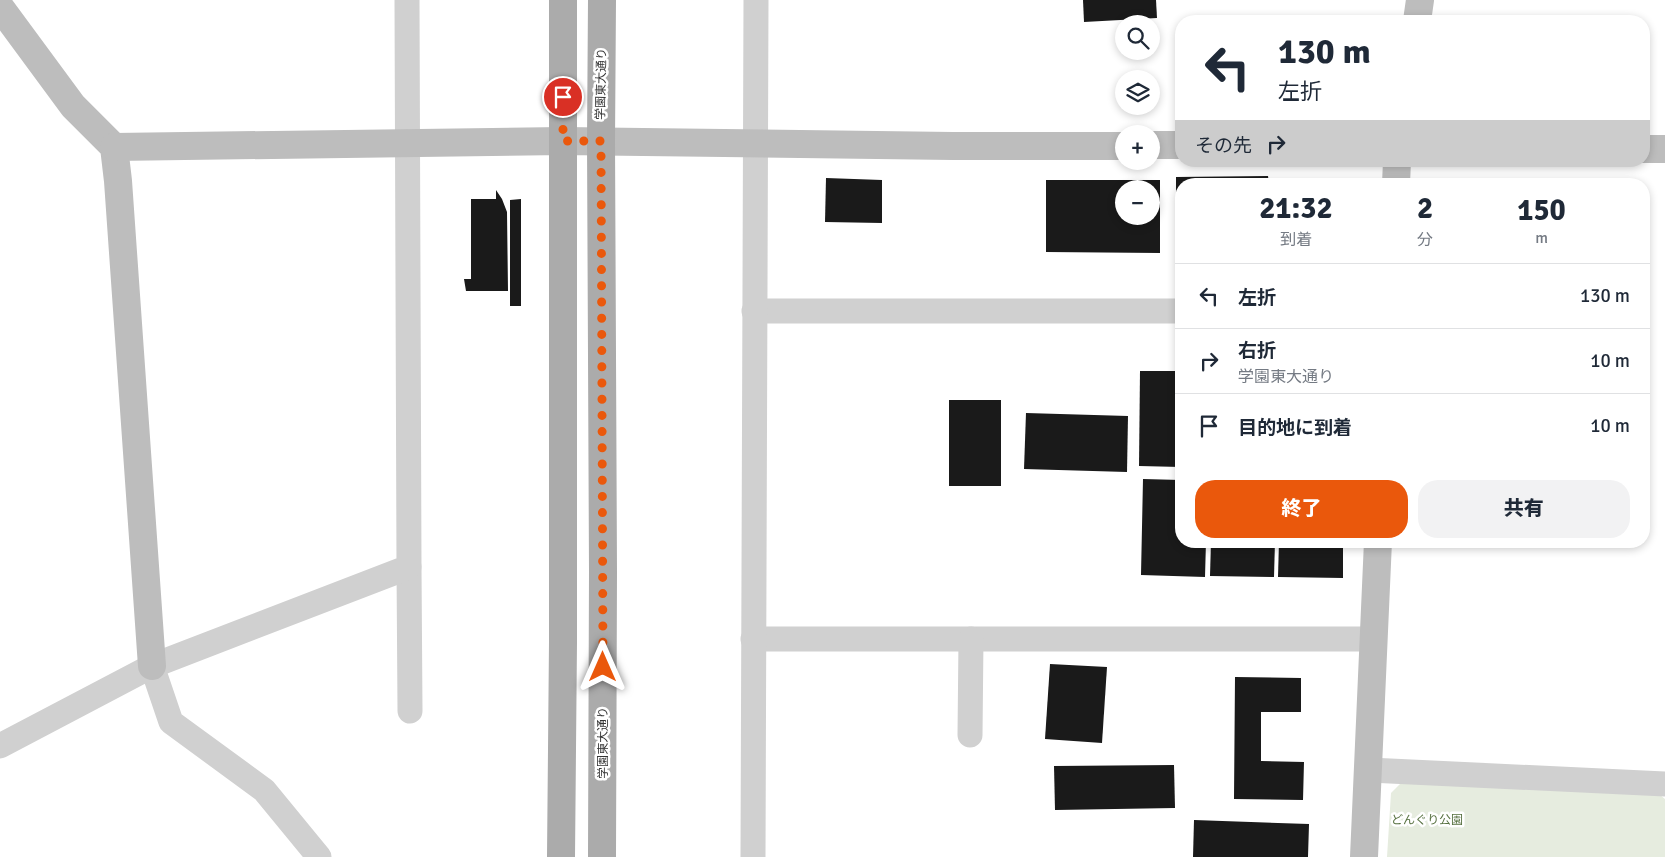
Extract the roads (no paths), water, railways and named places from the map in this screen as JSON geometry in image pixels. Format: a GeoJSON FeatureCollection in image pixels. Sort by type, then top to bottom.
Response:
{"type":"FeatureCollection","features":[{"type":"Feature","properties":{"kind":"main road"},"geometry":{"type":"LineString","coordinates":[[561,857],[563,0]]}},
{"type":"Feature","properties":{"kind":"main road","name":"学園東大通り"},"geometry":{"type":"LineString","coordinates":[[602,0],[601,141],[604,562],[602,857]]}},
{"type":"Feature","properties":{"kind":"street"},"geometry":{"type":"LineString","coordinates":[[408,0],[410,711]]}},
{"type":"Feature","properties":{"kind":"street"},"geometry":{"type":"LineString","coordinates":[[753,857],[756,0]]}},
{"type":"Feature","properties":{"kind":"street"},"geometry":{"type":"LineString","coordinates":[[1417,15],[1420,0]]}},
{"type":"Feature","properties":{"kind":"street"},"geometry":{"type":"LineString","coordinates":[[0,7],[73,106],[114,147],[152,666],[171,722],[264,790],[320,857]]}},
{"type":"Feature","properties":{"kind":"street"},"geometry":{"type":"LineString","coordinates":[[114,147],[563,141],[1115,146]]}},
{"type":"Feature","properties":{"kind":"street"},"geometry":{"type":"LineString","coordinates":[[1160,145],[1175,145]]}},
{"type":"Feature","properties":{"kind":"street"},"geometry":{"type":"LineString","coordinates":[[1650,148],[1665,149]]}},
{"type":"Feature","properties":{"kind":"street"},"geometry":{"type":"LineString","coordinates":[[754,311],[1175,311]]}},
{"type":"Feature","properties":{"kind":"street"},"geometry":{"type":"LineString","coordinates":[[1364,857],[1378,548]]}},
{"type":"Feature","properties":{"kind":"street"},"geometry":{"type":"LineString","coordinates":[[0,746],[152,666],[409,568]]}},
{"type":"Feature","properties":{"kind":"street"},"geometry":{"type":"LineString","coordinates":[[753,639],[1373,640]]}},
{"type":"Feature","properties":{"kind":"street"},"geometry":{"type":"LineString","coordinates":[[970,735],[971,639]]}},
{"type":"Feature","properties":{"kind":"street"},"geometry":{"type":"LineString","coordinates":[[1369,770],[1665,784]]}},
{"type":"Feature","properties":{"kind":"park label","name":"どんぐり公園"},"geometry":{"type":"Point","coordinates":[1427,820]}}]}
